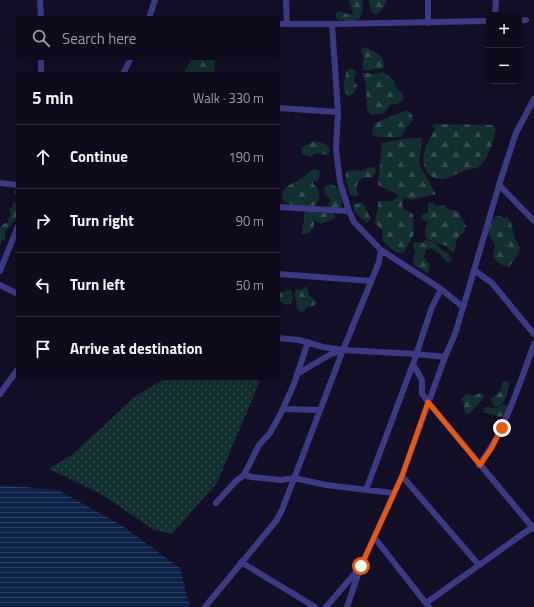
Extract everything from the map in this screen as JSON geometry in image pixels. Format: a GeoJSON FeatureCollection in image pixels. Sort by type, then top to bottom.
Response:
{"type":"FeatureCollection","features":[{"type":"Feature","properties":{"kind":"street"},"geometry":{"type":"LineString","coordinates":[[40,0],[41,16]]}},
{"type":"Feature","properties":{"kind":"street"},"geometry":{"type":"LineString","coordinates":[[150,16],[155,0]]}},
{"type":"Feature","properties":{"kind":"street"},"geometry":{"type":"LineString","coordinates":[[286,0],[287,24]]}},
{"type":"Feature","properties":{"kind":"street"},"geometry":{"type":"LineString","coordinates":[[428,0],[428,23]]}},
{"type":"Feature","properties":{"kind":"street"},"geometry":{"type":"LineString","coordinates":[[495,12],[496,0]]}},
{"type":"Feature","properties":{"kind":"street"},"geometry":{"type":"LineString","coordinates":[[280,24],[486,21]]}},
{"type":"Feature","properties":{"kind":"street"},"geometry":{"type":"LineString","coordinates":[[332,24],[338,112],[337,156],[340,182],[354,222],[381,250],[441,289],[463,307]]}},
{"type":"Feature","properties":{"kind":"street"},"geometry":{"type":"LineString","coordinates":[[41,60],[41,72]]}},
{"type":"Feature","properties":{"kind":"street"},"geometry":{"type":"LineString","coordinates":[[125,72],[130,60]]}},
{"type":"Feature","properties":{"kind":"street"},"geometry":{"type":"LineString","coordinates":[[347,607],[361,566],[402,476],[463,307],[516,133],[533,103]]}},
{"type":"Feature","properties":{"kind":"street"},"geometry":{"type":"LineString","coordinates":[[280,108],[338,112]]}},
{"type":"Feature","properties":{"kind":"street"},"geometry":{"type":"LineString","coordinates":[[0,183],[16,185]]}},
{"type":"Feature","properties":{"kind":"street"},"geometry":{"type":"LineString","coordinates":[[499,185],[534,221]]}},
{"type":"Feature","properties":{"kind":"street"},"geometry":{"type":"LineString","coordinates":[[280,207],[349,211]]}},
{"type":"Feature","properties":{"kind":"street"},"geometry":{"type":"LineString","coordinates":[[0,271],[16,231]]}},
{"type":"Feature","properties":{"kind":"street"},"geometry":{"type":"LineString","coordinates":[[204,607],[276,521],[282,510],[342,350],[379,262],[381,250]]}},
{"type":"Feature","properties":{"kind":"street"},"geometry":{"type":"LineString","coordinates":[[474,270],[492,283],[534,334]]}},
{"type":"Feature","properties":{"kind":"street"},"geometry":{"type":"LineString","coordinates":[[280,274],[371,281]]}},
{"type":"Feature","properties":{"kind":"street"},"geometry":{"type":"LineString","coordinates":[[0,285],[16,293]]}},
{"type":"Feature","properties":{"kind":"street"},"geometry":{"type":"LineString","coordinates":[[366,490],[413,364],[432,307],[441,289]]}},
{"type":"Feature","properties":{"kind":"street"},"geometry":{"type":"LineString","coordinates":[[280,338],[299,340],[323,347],[342,350],[445,357]]}},
{"type":"Feature","properties":{"kind":"street"},"geometry":{"type":"LineString","coordinates":[[216,503],[236,481],[244,475],[260,445],[270,433],[283,409],[308,342]]}},
{"type":"Feature","properties":{"kind":"street"},"geometry":{"type":"LineString","coordinates":[[480,465],[491,449],[502,428],[534,344]]}},
{"type":"Feature","properties":{"kind":"street"},"geometry":{"type":"LineString","coordinates":[[297,374],[330,354],[342,350]]}},
{"type":"Feature","properties":{"kind":"street"},"geometry":{"type":"LineString","coordinates":[[374,537],[427,605],[478,565],[533,527],[428,402],[422,392],[422,380],[413,364]]}},
{"type":"Feature","properties":{"kind":"street"},"geometry":{"type":"LineString","coordinates":[[0,394],[16,372]]}},
{"type":"Feature","properties":{"kind":"street"},"geometry":{"type":"LineString","coordinates":[[0,381],[6,385]]}},
{"type":"Feature","properties":{"kind":"street"},"geometry":{"type":"LineString","coordinates":[[283,409],[320,410]]}},
{"type":"Feature","properties":{"kind":"street"},"geometry":{"type":"LineString","coordinates":[[244,475],[251,478],[281,480],[294,478],[326,485],[393,493]]}},
{"type":"Feature","properties":{"kind":"street"},"geometry":{"type":"LineString","coordinates":[[402,476],[478,565]]}},
{"type":"Feature","properties":{"kind":"street"},"geometry":{"type":"LineString","coordinates":[[241,562],[315,607]]}},
{"type":"Feature","properties":{"kind":"street"},"geometry":{"type":"LineString","coordinates":[[326,607],[361,566]]}},
{"type":"Feature","properties":{"kind":"green space"},"geometry":{"type":"Polygon","coordinates":[[[349,0],[362,0],[363,10],[359,19],[351,21],[338,20],[335,15],[338,11],[352,14],[353,10],[349,0]]]}},
{"type":"Feature","properties":{"kind":"green space"},"geometry":{"type":"Polygon","coordinates":[[[367,0],[387,0],[384,7],[377,15],[372,13],[369,1],[367,0]]]}},
{"type":"Feature","properties":{"kind":"green space"},"geometry":{"type":"Polygon","coordinates":[[[365,47],[373,50],[382,58],[384,65],[383,69],[365,71],[363,69],[362,64],[364,59],[361,52],[365,47]]]}},
{"type":"Feature","properties":{"kind":"green space"},"geometry":{"type":"Polygon","coordinates":[[[192,60],[215,60],[214,72],[185,72],[192,60]]]}},
{"type":"Feature","properties":{"kind":"green space"},"geometry":{"type":"Polygon","coordinates":[[[350,69],[355,70],[356,72],[354,80],[357,86],[354,93],[350,96],[346,94],[344,85],[346,71],[350,69]]]}},
{"type":"Feature","properties":{"kind":"green space"},"geometry":{"type":"Polygon","coordinates":[[[383,72],[394,80],[396,88],[403,94],[404,99],[398,104],[390,105],[385,113],[371,115],[367,109],[366,84],[362,73],[373,74],[383,72]]]}},
{"type":"Feature","properties":{"kind":"green space"},"geometry":{"type":"Polygon","coordinates":[[[405,111],[409,111],[413,120],[401,137],[375,137],[372,133],[374,123],[405,111]]]}},
{"type":"Feature","properties":{"kind":"green space"},"geometry":{"type":"Polygon","coordinates":[[[437,124],[493,125],[496,129],[489,153],[481,165],[477,168],[463,171],[449,178],[433,178],[426,170],[423,158],[426,147],[435,130],[432,126],[437,124]]]}},
{"type":"Feature","properties":{"kind":"green space"},"geometry":{"type":"Polygon","coordinates":[[[407,138],[422,138],[419,164],[436,194],[411,200],[404,197],[402,205],[404,209],[413,214],[414,234],[404,252],[399,253],[394,251],[382,240],[383,231],[375,223],[375,220],[378,201],[392,201],[399,195],[378,185],[382,143],[407,138]]]}},
{"type":"Feature","properties":{"kind":"green space"},"geometry":{"type":"Polygon","coordinates":[[[314,141],[328,146],[330,150],[328,155],[316,153],[310,157],[303,154],[301,149],[302,147],[314,141]]]}},
{"type":"Feature","properties":{"kind":"green space"},"geometry":{"type":"Polygon","coordinates":[[[370,167],[375,168],[376,173],[372,177],[362,178],[358,182],[357,190],[359,195],[355,197],[350,195],[346,180],[346,172],[351,170],[361,171],[370,167]]]}},
{"type":"Feature","properties":{"kind":"green space"},"geometry":{"type":"Polygon","coordinates":[[[314,169],[319,171],[320,176],[317,181],[313,181],[313,184],[319,192],[319,198],[316,204],[310,207],[284,202],[282,197],[285,189],[314,169]]]}},
{"type":"Feature","properties":{"kind":"green space"},"geometry":{"type":"Polygon","coordinates":[[[331,184],[340,189],[342,206],[331,208],[328,206],[330,199],[325,194],[324,187],[331,184]]]}},
{"type":"Feature","properties":{"kind":"green space"},"geometry":{"type":"Polygon","coordinates":[[[14,202],[16,202],[16,219],[5,232],[5,240],[2,240],[0,246],[0,227],[5,223],[8,223],[9,216],[11,214],[9,209],[12,208],[14,202]]]}},
{"type":"Feature","properties":{"kind":"green space"},"geometry":{"type":"Polygon","coordinates":[[[362,202],[371,219],[367,223],[355,214],[353,205],[362,202]]]}},
{"type":"Feature","properties":{"kind":"green space"},"geometry":{"type":"Polygon","coordinates":[[[428,203],[433,203],[437,206],[442,205],[450,210],[455,210],[459,213],[466,226],[464,232],[457,239],[454,253],[450,251],[447,246],[427,239],[425,235],[426,226],[429,224],[421,218],[423,214],[428,213],[428,203]]]}},
{"type":"Feature","properties":{"kind":"green space"},"geometry":{"type":"Polygon","coordinates":[[[305,211],[320,213],[331,212],[335,215],[335,218],[321,224],[314,220],[312,230],[307,234],[304,234],[302,233],[305,211]]]}},
{"type":"Feature","properties":{"kind":"green space"},"geometry":{"type":"Polygon","coordinates":[[[498,216],[508,218],[511,223],[515,239],[521,249],[519,249],[515,259],[508,267],[495,260],[493,256],[495,246],[488,232],[493,218],[498,216]]]}},
{"type":"Feature","properties":{"kind":"green space"},"geometry":{"type":"Polygon","coordinates":[[[425,240],[434,242],[443,251],[450,254],[452,261],[447,263],[440,254],[431,248],[426,250],[424,257],[430,265],[428,274],[416,266],[413,262],[415,252],[413,245],[414,242],[423,243],[425,240]]]}},
{"type":"Feature","properties":{"kind":"green space"},"geometry":{"type":"Polygon","coordinates":[[[307,287],[309,295],[317,303],[308,307],[302,312],[297,309],[294,294],[296,289],[301,290],[307,287]]]}},
{"type":"Feature","properties":{"kind":"green space"},"geometry":{"type":"Polygon","coordinates":[[[290,290],[292,291],[293,298],[291,303],[287,305],[280,302],[280,292],[290,290]]]}},
{"type":"Feature","properties":{"kind":"green space"},"geometry":{"type":"Polygon","coordinates":[[[163,380],[260,380],[217,483],[172,534],[154,530],[101,494],[49,469],[73,454],[137,395],[163,380]]]}},
{"type":"Feature","properties":{"kind":"green space"},"geometry":{"type":"Polygon","coordinates":[[[504,381],[509,382],[507,393],[504,401],[495,407],[491,398],[500,392],[504,381]]]}},
{"type":"Feature","properties":{"kind":"green space"},"geometry":{"type":"Polygon","coordinates":[[[479,393],[484,395],[483,399],[469,414],[466,415],[461,399],[466,394],[474,396],[479,393]]]}},
{"type":"Feature","properties":{"kind":"green space"},"geometry":{"type":"Polygon","coordinates":[[[502,405],[507,405],[509,410],[501,417],[483,412],[485,407],[498,408],[502,405]]]}},
{"type":"Feature","properties":{"kind":"water"},"geometry":{"type":"Polygon","coordinates":[[[0,485],[58,490],[121,525],[180,568],[190,607],[0,607],[0,485]]]}},
{"type":"Feature","properties":{"kind":"route"},"geometry":{"type":"LineString","coordinates":[[361,566],[402,476],[428,402],[480,465],[491,449],[502,428]]}}]}
